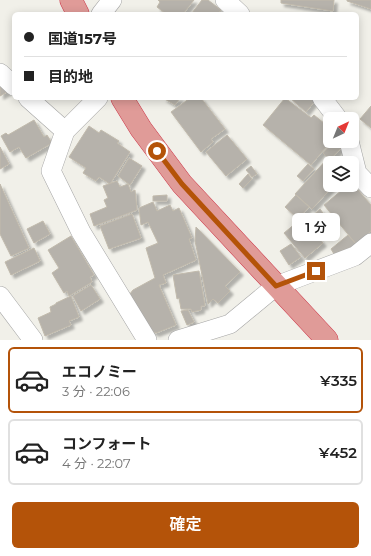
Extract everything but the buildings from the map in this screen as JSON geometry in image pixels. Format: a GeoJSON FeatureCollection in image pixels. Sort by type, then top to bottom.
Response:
{"type":"FeatureCollection","features":[{"type":"Feature","properties":{"kind":"highway"},"geometry":{"type":"LineString","coordinates":[[72,0],[77,12]]}},
{"type":"Feature","properties":{"kind":"highway"},"geometry":{"type":"LineString","coordinates":[[123,100],[141,129],[182,184],[327,340]]}},
{"type":"Feature","properties":{"kind":"street"},"geometry":{"type":"LineString","coordinates":[[103,12],[112,0]]}},
{"type":"Feature","properties":{"kind":"street"},"geometry":{"type":"LineString","coordinates":[[225,0],[238,12]]}},
{"type":"Feature","properties":{"kind":"street"},"geometry":{"type":"LineString","coordinates":[[0,73],[12,84]]}},
{"type":"Feature","properties":{"kind":"street"},"geometry":{"type":"LineString","coordinates":[[30,100],[65,131]]}},
{"type":"Feature","properties":{"kind":"street"},"geometry":{"type":"LineString","coordinates":[[96,100],[65,131],[51,171],[81,232],[147,340]]}},
{"type":"Feature","properties":{"kind":"street"},"geometry":{"type":"LineString","coordinates":[[324,100],[333,112]]}},
{"type":"Feature","properties":{"kind":"street"},"geometry":{"type":"LineString","coordinates":[[351,148],[356,173],[371,188]]}},
{"type":"Feature","properties":{"kind":"street"},"geometry":{"type":"LineString","coordinates":[[179,340],[230,324],[276,286],[355,256],[371,243]]}},
{"type":"Feature","properties":{"kind":"street"},"geometry":{"type":"LineString","coordinates":[[0,296],[34,340]]}},
{"type":"Feature","properties":{"kind":"route"},"geometry":{"type":"LineString","coordinates":[[157,151],[182,184],[276,286],[316,271]]}}]}
